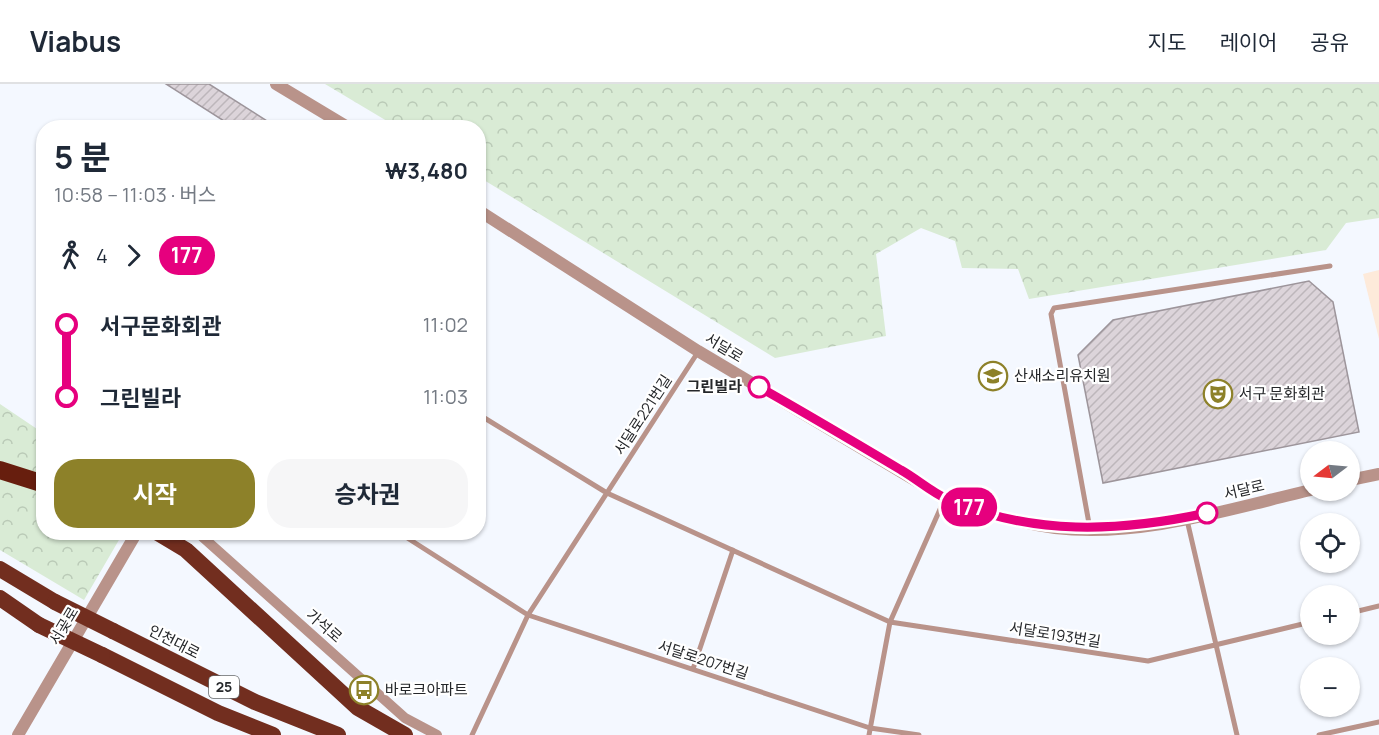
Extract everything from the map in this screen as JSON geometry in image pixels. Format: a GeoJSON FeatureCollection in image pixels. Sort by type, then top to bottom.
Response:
{"type":"FeatureCollection","features":[{"type":"Feature","properties":{"kind":"highway"},"geometry":{"type":"LineString","coordinates":[[0,470],[36,481]]}},
{"type":"Feature","properties":{"kind":"highway"},"geometry":{"type":"LineString","coordinates":[[169,540],[186,550],[358,708],[405,735]]}},
{"type":"Feature","properties":{"kind":"highway","name":"인천대로"},"geometry":{"type":"LineString","coordinates":[[0,569],[55,602],[255,702],[338,735]]}},
{"type":"Feature","properties":{"kind":"highway","name":"25"},"geometry":{"type":"LineString","coordinates":[[0,598],[39,625],[218,713],[273,735]]}},
{"type":"Feature","properties":{"kind":"street"},"geometry":{"type":"LineString","coordinates":[[276,84],[336,120]]}},
{"type":"Feature","properties":{"kind":"street","name":"서달로"},"geometry":{"type":"LineString","coordinates":[[486,215],[698,351],[922,482],[945,498],[982,512],[1056,528],[1126,527],[1186,518],[1300,492]]}},
{"type":"Feature","properties":{"kind":"street"},"geometry":{"type":"LineString","coordinates":[[1360,478],[1379,474]]}},
{"type":"Feature","properties":{"kind":"street","name":"서곶로"},"geometry":{"type":"LineString","coordinates":[[18,735],[132,540]]}},
{"type":"Feature","properties":{"kind":"street","name":"가석로"},"geometry":{"type":"LineString","coordinates":[[206,540],[405,718],[437,735]]}},
{"type":"Feature","properties":{"kind":"lane"},"geometry":{"type":"LineString","coordinates":[[1090,529],[1051,314],[1054,308],[1330,266]]}},
{"type":"Feature","properties":{"kind":"lane","name":"서달로221번길"},"geometry":{"type":"LineString","coordinates":[[472,735],[528,615],[698,351]]}},
{"type":"Feature","properties":{"kind":"lane"},"geometry":{"type":"LineString","coordinates":[[486,419],[608,493],[890,622]]}},
{"type":"Feature","properties":{"kind":"lane"},"geometry":{"type":"LineString","coordinates":[[919,735],[870,732],[890,622],[945,498]]}},
{"type":"Feature","properties":{"kind":"lane"},"geometry":{"type":"LineString","coordinates":[[1186,518],[1237,735]]}},
{"type":"Feature","properties":{"kind":"lane"},"geometry":{"type":"LineString","coordinates":[[411,540],[528,615]]}},
{"type":"Feature","properties":{"kind":"lane"},"geometry":{"type":"LineString","coordinates":[[693,669],[733,550]]}},
{"type":"Feature","properties":{"kind":"lane"},"geometry":{"type":"LineString","coordinates":[[1360,611],[1379,606]]}},
{"type":"Feature","properties":{"kind":"lane","name":"서달로207번길"},"geometry":{"type":"LineString","coordinates":[[528,615],[693,669],[870,732]]}},
{"type":"Feature","properties":{"kind":"lane","name":"서달로193번길"},"geometry":{"type":"LineString","coordinates":[[890,622],[1148,661],[1300,625]]}},
{"type":"Feature","properties":{"kind":"lane"},"geometry":{"type":"LineString","coordinates":[[1319,735],[1379,722]]}},
{"type":"Feature","properties":{"kind":"shaded area"},"geometry":{"type":"Polygon","coordinates":[[[1379,270],[1379,339],[1363,274],[1379,270]]]}},
{"type":"Feature","properties":{"kind":"green space"},"geometry":{"type":"Polygon","coordinates":[[[325,84],[1379,84],[1379,218],[1346,223],[1326,250],[1029,299],[1018,269],[962,268],[955,241],[921,228],[876,254],[886,336],[775,358],[486,181],[486,120],[385,120],[325,84]]]}},
{"type":"Feature","properties":{"kind":"green space"},"geometry":{"type":"Polygon","coordinates":[[[0,404],[36,428],[36,540],[119,540],[84,600],[0,550],[0,404]]]}},
{"type":"Feature","properties":{"kind":"building"},"geometry":{"type":"Polygon","coordinates":[[[166,84],[209,84],[265,120],[222,120],[166,84]]]}},
{"type":"Feature","properties":{"kind":"building","name":"서구 문화회관"},"geometry":{"type":"Polygon","coordinates":[[[1309,281],[1333,302],[1359,432],[1314,441],[1300,441],[1300,444],[1103,483],[1078,355],[1113,320],[1309,281]]]}},
{"type":"Feature","properties":{"kind":"bus line","name":"177"},"geometry":{"type":"LineString","coordinates":[[759,387],[922,482],[945,498],[982,512],[1056,528],[1090,529],[1148,524],[1207,513]]}},
{"type":"Feature","properties":{"kind":"place","name":"산새소리유치원"},"geometry":{"type":"Point","coordinates":[993,376]}},
{"type":"Feature","properties":{"kind":"place","name":"그린빌라"},"geometry":{"type":"Point","coordinates":[759,387]}},
{"type":"Feature","properties":{"kind":"place","name":"서구 문화회관"},"geometry":{"type":"Point","coordinates":[1218,394]}},
{"type":"Feature","properties":{"kind":"place","name":"바로크아파트"},"geometry":{"type":"Point","coordinates":[364,690]}}]}
